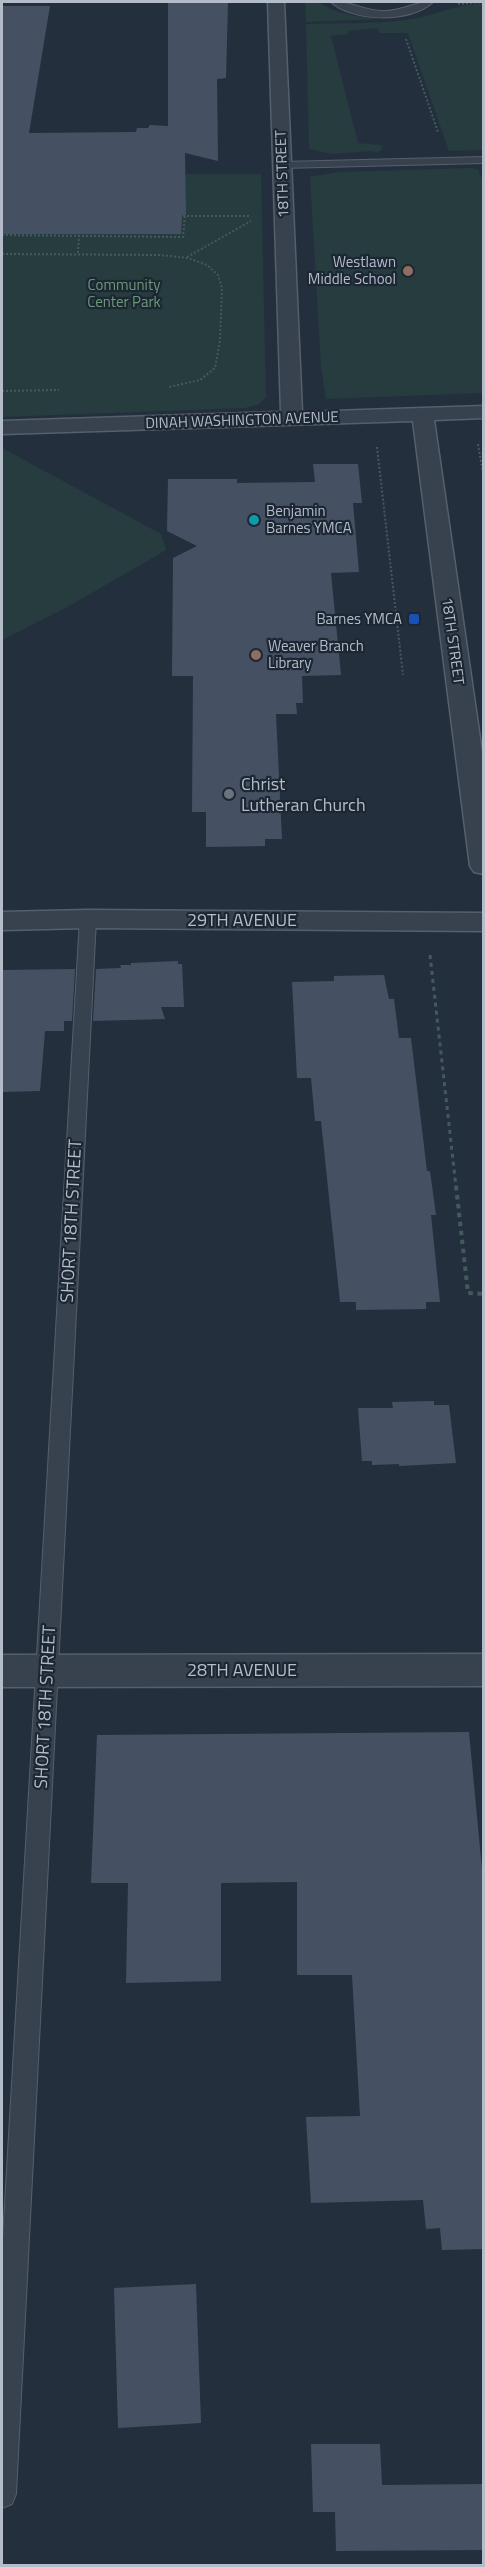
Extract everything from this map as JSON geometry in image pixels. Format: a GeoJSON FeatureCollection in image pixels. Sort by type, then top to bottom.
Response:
{"type":"FeatureCollection","features":[{"type":"Feature","properties":{"kind":"street","name":"18TH STREET"},"geometry":{"type":"LineString","coordinates":[[276,2],[292,418]]}},
{"type":"Feature","properties":{"kind":"street","name":"DINAH WASHINGTON AVENUE"},"geometry":{"type":"LineString","coordinates":[[2,428],[483,412]]}},
{"type":"Feature","properties":{"kind":"street","name":"18TH STREET"},"geometry":{"type":"LineString","coordinates":[[423,415],[483,866]]}},
{"type":"Feature","properties":{"kind":"street","name":"29TH AVENUE"},"geometry":{"type":"LineString","coordinates":[[2,921],[88,919],[483,922]]}},
{"type":"Feature","properties":{"kind":"street","name":"28TH AVENUE"},"geometry":{"type":"LineString","coordinates":[[2,1671],[483,1670]]}},
{"type":"Feature","properties":{"kind":"lane"},"geometry":{"type":"LineString","coordinates":[[336,2],[356,10],[387,13],[416,9],[428,2]]}},
{"type":"Feature","properties":{"kind":"lane"},"geometry":{"type":"LineString","coordinates":[[282,165],[483,160]]}},
{"type":"Feature","properties":{"kind":"lane","name":"SHORT 18TH STREET"},"geometry":{"type":"LineString","coordinates":[[2,2494],[88,919]]}},
{"type":"Feature","properties":{"kind":"path"},"geometry":{"type":"LineString","coordinates":[[404,33],[441,141]]}},
{"type":"Feature","properties":{"kind":"path"},"geometry":{"type":"LineString","coordinates":[[179,216],[260,216],[186,258]]}},
{"type":"Feature","properties":{"kind":"path"},"geometry":{"type":"LineString","coordinates":[[2,235],[183,237],[185,216]]}},
{"type":"Feature","properties":{"kind":"path"},"geometry":{"type":"LineString","coordinates":[[78,253],[79,235]]}},
{"type":"Feature","properties":{"kind":"path"},"geometry":{"type":"LineString","coordinates":[[2,254],[149,254],[186,258],[213,269],[220,279],[220,358],[214,370],[203,378],[189,384],[162,388]]}},
{"type":"Feature","properties":{"kind":"path"},"geometry":{"type":"LineString","coordinates":[[2,391],[69,390]]}},
{"type":"Feature","properties":{"kind":"path"},"geometry":{"type":"LineString","coordinates":[[374,416],[403,675]]}},
{"type":"Feature","properties":{"kind":"path"},"geometry":{"type":"LineString","coordinates":[[426,922],[468,1293],[483,1294]]}},
{"type":"Feature","properties":{"kind":"green space"},"geometry":{"type":"Polygon","coordinates":[[[305,2],[319,3],[347,14],[383,19],[306,22],[305,2]]]}},
{"type":"Feature","properties":{"kind":"green space"},"geometry":{"type":"Polygon","coordinates":[[[483,3],[483,150],[449,151],[408,33],[380,33],[377,28],[348,31],[348,34],[331,36],[358,143],[381,145],[382,149],[377,153],[372,151],[331,154],[309,149],[306,24],[405,20],[483,3]]]}},
{"type":"Feature","properties":{"kind":"green space"},"geometry":{"type":"Polygon","coordinates":[[[478,169],[483,178],[483,393],[326,399],[321,366],[310,177],[340,172],[478,169]]]}},
{"type":"Feature","properties":{"kind":"green space","name":"Community Center Park"},"geometry":{"type":"Polygon","coordinates":[[[2,174],[261,174],[266,397],[259,404],[245,408],[2,417],[2,174]]]}},
{"type":"Feature","properties":{"kind":"green space"},"geometry":{"type":"Polygon","coordinates":[[[2,448],[161,534],[166,550],[71,605],[2,640],[2,448]]]}},
{"type":"Feature","properties":{"kind":"building"},"geometry":{"type":"Polygon","coordinates":[[[168,2],[228,2],[226,78],[217,79],[218,161],[185,153],[186,215],[182,215],[181,234],[2,234],[2,6],[50,6],[29,133],[136,132],[137,128],[148,128],[150,125],[168,126],[168,2]]]}},
{"type":"Feature","properties":{"kind":"building"},"geometry":{"type":"Polygon","coordinates":[[[313,464],[358,464],[362,503],[353,503],[359,572],[331,573],[341,675],[302,676],[303,703],[296,703],[297,714],[276,714],[282,839],[265,839],[265,846],[206,847],[206,812],[192,812],[193,676],[172,676],[173,558],[197,546],[167,531],[168,479],[237,479],[237,483],[315,482],[313,464]]]}},
{"type":"Feature","properties":{"kind":"building"},"geometry":{"type":"Polygon","coordinates":[[[178,961],[178,964],[182,964],[184,1007],[161,1007],[165,1019],[93,1021],[96,969],[121,968],[120,965],[131,965],[131,963],[178,961]]]}},
{"type":"Feature","properties":{"kind":"building"},"geometry":{"type":"Polygon","coordinates":[[[75,969],[72,1021],[64,1021],[64,1031],[45,1031],[40,1091],[2,1092],[2,970],[75,969]]]}},
{"type":"Feature","properties":{"kind":"building"},"geometry":{"type":"Polygon","coordinates":[[[384,975],[389,999],[394,999],[399,1038],[411,1038],[427,1171],[430,1171],[436,1215],[431,1215],[440,1302],[426,1302],[426,1309],[356,1310],[356,1302],[340,1302],[321,1121],[315,1121],[311,1078],[297,1078],[292,982],[334,981],[334,976],[384,975]]]}},
{"type":"Feature","properties":{"kind":"building"},"geometry":{"type":"Polygon","coordinates":[[[434,1401],[434,1405],[449,1405],[456,1463],[399,1466],[399,1464],[372,1465],[372,1461],[362,1461],[358,1408],[393,1408],[392,1402],[434,1401]]]}},
{"type":"Feature","properties":{"kind":"building"},"geometry":{"type":"Polygon","coordinates":[[[469,1732],[483,1880],[483,2249],[442,2250],[440,2228],[426,2229],[423,2200],[311,2203],[306,2117],[360,2116],[352,1975],[297,1975],[297,1882],[221,1883],[221,1981],[126,1983],[128,1883],[91,1883],[97,1735],[469,1732]]]}},
{"type":"Feature","properties":{"kind":"building"},"geometry":{"type":"Polygon","coordinates":[[[196,2284],[201,2423],[118,2428],[114,2288],[196,2284]]]}},
{"type":"Feature","properties":{"kind":"building"},"geometry":{"type":"Polygon","coordinates":[[[311,2444],[380,2444],[382,2485],[483,2484],[483,2550],[336,2551],[335,2512],[313,2512],[311,2444]]]}},
{"type":"Feature","properties":{"kind":"place","name":"Westlawn Middle School"},"geometry":{"type":"Point","coordinates":[408,271]}},
{"type":"Feature","properties":{"kind":"place","name":"Benjamin Barnes YMCA"},"geometry":{"type":"Point","coordinates":[254,520]}},
{"type":"Feature","properties":{"kind":"place","name":"Barnes YMCA"},"geometry":{"type":"Point","coordinates":[414,619]}},
{"type":"Feature","properties":{"kind":"place","name":"Weaver Branch Library"},"geometry":{"type":"Point","coordinates":[256,655]}},
{"type":"Feature","properties":{"kind":"place","name":"Christ Lutheran Church"},"geometry":{"type":"Point","coordinates":[229,794]}}]}
